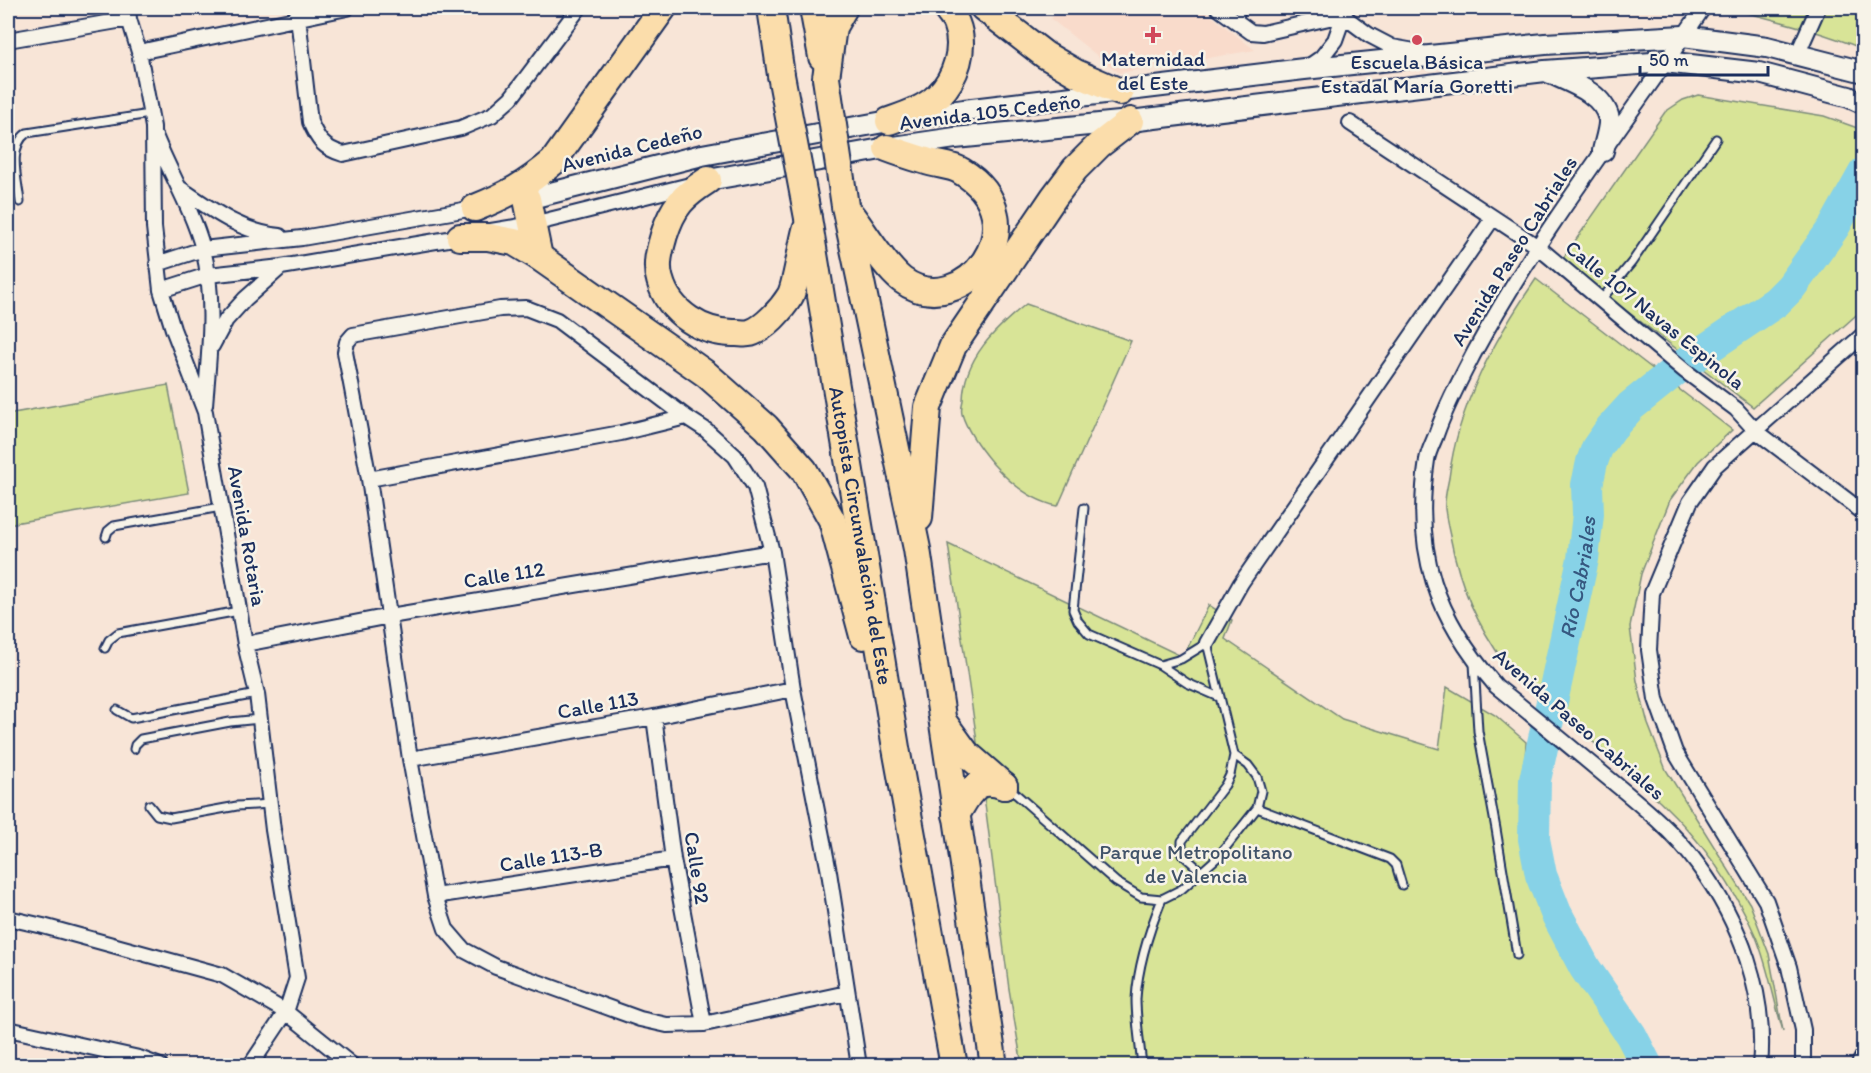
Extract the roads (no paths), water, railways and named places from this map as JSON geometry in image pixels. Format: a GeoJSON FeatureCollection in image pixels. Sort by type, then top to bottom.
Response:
{"type":"FeatureCollection","features":[{"type":"Feature","properties":{"kind":"highway"},"geometry":{"type":"LineString","coordinates":[[475,208],[510,194],[553,162],[663,8]]}},
{"type":"Feature","properties":{"kind":"highway","name":"Autopista Circunvalación del Este"},"geometry":{"type":"LineString","coordinates":[[771,8],[780,75],[808,218],[897,748],[954,1065]]}},
{"type":"Feature","properties":{"kind":"highway"},"geometry":{"type":"LineString","coordinates":[[813,8],[845,206],[917,549],[994,1065]]}},
{"type":"Feature","properties":{"kind":"highway"},"geometry":{"type":"LineString","coordinates":[[826,78],[833,27],[844,8]]}},
{"type":"Feature","properties":{"kind":"highway"},"geometry":{"type":"LineString","coordinates":[[889,122],[914,112],[938,96],[955,73],[960,48],[956,24],[946,8]]}},
{"type":"Feature","properties":{"kind":"highway"},"geometry":{"type":"LineString","coordinates":[[984,8],[1045,55],[1076,73],[1120,92]]}},
{"type":"Feature","properties":{"kind":"highway"},"geometry":{"type":"LineString","coordinates":[[917,549],[928,407],[953,346],[1075,169],[1099,145],[1130,121]]}},
{"type":"Feature","properties":{"kind":"highway"},"geometry":{"type":"LineString","coordinates":[[845,206],[902,280],[922,290],[946,290],[973,275],[988,257],[995,238],[996,213],[988,196],[960,169],[927,162],[887,148]]}},
{"type":"Feature","properties":{"kind":"highway"},"geometry":{"type":"LineString","coordinates":[[708,180],[686,194],[674,211],[667,226],[658,261],[659,279],[666,296],[678,310],[698,326],[727,334],[751,333],[772,319],[791,295],[808,218]]}},
{"type":"Feature","properties":{"kind":"highway"},"geometry":{"type":"LineString","coordinates":[[526,199],[539,257]]}},
{"type":"Feature","properties":{"kind":"highway"},"geometry":{"type":"LineString","coordinates":[[460,237],[488,237],[514,242],[539,257],[706,374],[766,427],[804,470],[832,520],[876,684],[897,748]]}},
{"type":"Feature","properties":{"kind":"highway"},"geometry":{"type":"LineString","coordinates":[[942,721],[966,753],[1004,786]]}},
{"type":"Feature","properties":{"kind":"highway"},"geometry":{"type":"LineString","coordinates":[[956,815],[974,788],[986,783],[1004,786]]}},
{"type":"Feature","properties":{"kind":"main road"},"geometry":{"type":"LineString","coordinates":[[1120,92],[1304,69],[1545,44],[1683,36],[1767,47],[1863,71]]}},
{"type":"Feature","properties":{"kind":"main road","name":"Avenida 105 Cedeño"},"geometry":{"type":"LineString","coordinates":[[708,180],[955,138],[1130,121],[1545,71],[1665,62],[1759,73],[1856,100]]}},
{"type":"Feature","properties":{"kind":"main road"},"geometry":{"type":"LineString","coordinates":[[1545,71],[1583,89],[1600,101],[1609,120],[1603,151]]}},
{"type":"Feature","properties":{"kind":"main road","name":"Avenida Cedeño"},"geometry":{"type":"LineString","coordinates":[[526,199],[702,155],[964,110],[1120,92]]}},
{"type":"Feature","properties":{"kind":"street"},"geometry":{"type":"LineString","coordinates":[[139,52],[298,12],[347,8]]}},
{"type":"Feature","properties":{"kind":"street"},"geometry":{"type":"LineString","coordinates":[[298,12],[310,122],[316,136],[328,149],[343,154],[461,128],[492,116],[511,99],[579,8]]}},
{"type":"Feature","properties":{"kind":"street"},"geometry":{"type":"LineString","coordinates":[[1218,8],[1251,32],[1263,33],[1345,11]]}},
{"type":"Feature","properties":{"kind":"street","name":"Avenida Paseo Cabriales"},"geometry":{"type":"LineString","coordinates":[[1703,8],[1538,247],[1490,324],[1449,399],[1427,458],[1422,505],[1425,550],[1434,583],[1451,625],[1474,660],[1496,686],[1666,828],[1698,864],[1723,904],[1743,946],[1757,998],[1760,1065]]}},
{"type":"Feature","properties":{"kind":"street"},"geometry":{"type":"LineString","coordinates":[[1797,55],[1818,8]]}},
{"type":"Feature","properties":{"kind":"street"},"geometry":{"type":"LineString","coordinates":[[1345,11],[1369,35],[1392,47],[1442,55]]}},
{"type":"Feature","properties":{"kind":"street"},"geometry":{"type":"LineString","coordinates":[[1304,69],[1321,58],[1335,40],[1345,11]]}},
{"type":"Feature","properties":{"kind":"street"},"geometry":{"type":"LineString","coordinates":[[8,40],[128,13]]}},
{"type":"Feature","properties":{"kind":"street","name":"Avenida Rotaria"},"geometry":{"type":"LineString","coordinates":[[128,13],[139,52],[151,121],[154,227],[161,290],[205,412],[245,644],[257,694],[297,978],[286,1012],[250,1065]]}},
{"type":"Feature","properties":{"kind":"street"},"geometry":{"type":"LineString","coordinates":[[151,121],[162,153],[181,189],[203,249],[208,275],[209,351],[205,412]]}},
{"type":"Feature","properties":{"kind":"street","name":"Calle 107 Navas Espinola"},"geometry":{"type":"LineString","coordinates":[[1350,123],[1538,247],[1685,371],[1736,409],[1756,430],[1863,513]]}},
{"type":"Feature","properties":{"kind":"street"},"geometry":{"type":"LineString","coordinates":[[161,290],[208,275],[281,267],[532,224],[708,180]]}},
{"type":"Feature","properties":{"kind":"street"},"geometry":{"type":"LineString","coordinates":[[181,189],[219,215],[245,227],[273,236],[302,238]]}},
{"type":"Feature","properties":{"kind":"street","name":"Avenida Cedeño"},"geometry":{"type":"LineString","coordinates":[[157,264],[203,249],[302,238],[526,199]]}},
{"type":"Feature","properties":{"kind":"street"},"geometry":{"type":"LineString","coordinates":[[1206,643],[1241,583],[1492,218]]}},
{"type":"Feature","properties":{"kind":"street"},"geometry":{"type":"LineString","coordinates":[[209,351],[226,320],[244,299],[281,267]]}},
{"type":"Feature","properties":{"kind":"street"},"geometry":{"type":"LineString","coordinates":[[847,993],[704,1024],[667,1025],[640,1019],[496,967],[464,950],[446,929],[435,896],[410,759],[369,479],[345,352],[347,342],[353,335],[500,309],[526,308],[557,320],[706,430],[735,456],[755,487],[772,552],[793,689],[829,872],[859,1065]]}},
{"type":"Feature","properties":{"kind":"street","name":"Avenida Paseo Cabriales"},"geometry":{"type":"LineString","coordinates":[[1803,1065],[1803,1030],[1790,967],[1766,901],[1675,752],[1656,699],[1650,650],[1652,593],[1690,502],[1715,466],[1863,334]]}},
{"type":"Feature","properties":{"kind":"street"},"geometry":{"type":"LineString","coordinates":[[369,479],[621,433],[686,417]]}},
{"type":"Feature","properties":{"kind":"street","name":"Calle 112"},"geometry":{"type":"LineString","coordinates":[[245,644],[390,616],[772,552]]}},
{"type":"Feature","properties":{"kind":"street","name":"Calle 113"},"geometry":{"type":"LineString","coordinates":[[410,759],[654,717],[793,689]]}},
{"type":"Feature","properties":{"kind":"street","name":"Calle 92"},"geometry":{"type":"LineString","coordinates":[[654,717],[673,859],[704,1024]]}},
{"type":"Feature","properties":{"kind":"street","name":"Calle 113-B"},"geometry":{"type":"LineString","coordinates":[[435,896],[673,859]]}},
{"type":"Feature","properties":{"kind":"street"},"geometry":{"type":"LineString","coordinates":[[8,918],[222,975],[286,1012],[353,1065]]}},
{"type":"Feature","properties":{"kind":"street"},"geometry":{"type":"LineString","coordinates":[[8,1029],[139,1058],[160,1065]]}},
{"type":"Feature","properties":{"kind":"street"},"geometry":{"type":"LineString","coordinates":[[1858,1065],[1863,1054]]}},
{"type":"Feature","properties":{"kind":"lane"},"geometry":{"type":"LineString","coordinates":[[1237,23],[1242,8]]}},
{"type":"Feature","properties":{"kind":"lane"},"geometry":{"type":"LineString","coordinates":[[20,202],[15,149],[21,136],[27,133],[151,121]]}},
{"type":"Feature","properties":{"kind":"lane"},"geometry":{"type":"LineString","coordinates":[[1601,300],[1632,262],[1716,139]]}},
{"type":"Feature","properties":{"kind":"lane"},"geometry":{"type":"LineString","coordinates":[[106,537],[108,531],[114,526],[221,507]]}},
{"type":"Feature","properties":{"kind":"lane"},"geometry":{"type":"LineString","coordinates":[[1084,508],[1073,598],[1073,610],[1078,621],[1089,634],[1160,665],[1187,683],[1218,697]]}},
{"type":"Feature","properties":{"kind":"lane"},"geometry":{"type":"LineString","coordinates":[[105,648],[109,640],[118,633],[239,611]]}},
{"type":"Feature","properties":{"kind":"lane"},"geometry":{"type":"LineString","coordinates":[[1160,665],[1181,659],[1206,643],[1234,755],[1230,776],[1225,785],[1182,841],[1182,854],[1202,872]]}},
{"type":"Feature","properties":{"kind":"lane"},"geometry":{"type":"LineString","coordinates":[[1474,660],[1478,731],[1517,955]]}},
{"type":"Feature","properties":{"kind":"lane"},"geometry":{"type":"LineString","coordinates":[[117,710],[131,718],[257,694]]}},
{"type":"Feature","properties":{"kind":"lane"},"geometry":{"type":"LineString","coordinates":[[134,749],[141,739],[230,722],[260,719]]}},
{"type":"Feature","properties":{"kind":"lane"},"geometry":{"type":"LineString","coordinates":[[1004,786],[1018,794],[1116,882],[1141,897],[1162,899],[1176,894],[1218,857],[1257,808],[1261,791],[1257,777],[1248,765],[1234,755]]}},
{"type":"Feature","properties":{"kind":"lane"},"geometry":{"type":"LineString","coordinates":[[149,805],[157,815],[171,818],[237,806],[271,804]]}},
{"type":"Feature","properties":{"kind":"lane"},"geometry":{"type":"LineString","coordinates":[[1257,808],[1389,859],[1396,865],[1402,885]]}},
{"type":"Feature","properties":{"kind":"lane"},"geometry":{"type":"LineString","coordinates":[[1142,1065],[1137,1020],[1137,985],[1151,927],[1162,899]]}},
{"type":"Feature","properties":{"kind":"waterway","name":"Río Cabriales"},"geometry":{"type":"LineString","coordinates":[[1647,1066],[1631,1035],[1585,968],[1556,913],[1541,875],[1534,839],[1535,780],[1583,559],[1588,514],[1587,485],[1592,462],[1597,448],[1631,406],[1681,366],[1776,302],[1791,287],[1834,227],[1864,173]]}},
{"type":"Feature","properties":{"kind":"place","name":"Maternidad del Este"},"geometry":{"type":"Point","coordinates":[1153,35]}},
{"type":"Feature","properties":{"kind":"place","name":"Escuela Básica Estadal María Goretti"},"geometry":{"type":"Point","coordinates":[1417,40]}},
{"type":"Feature","properties":{"kind":"park label","name":"Parque Metropolitano de Valencia"},"geometry":{"type":"Point","coordinates":[1196,864]}}]}
